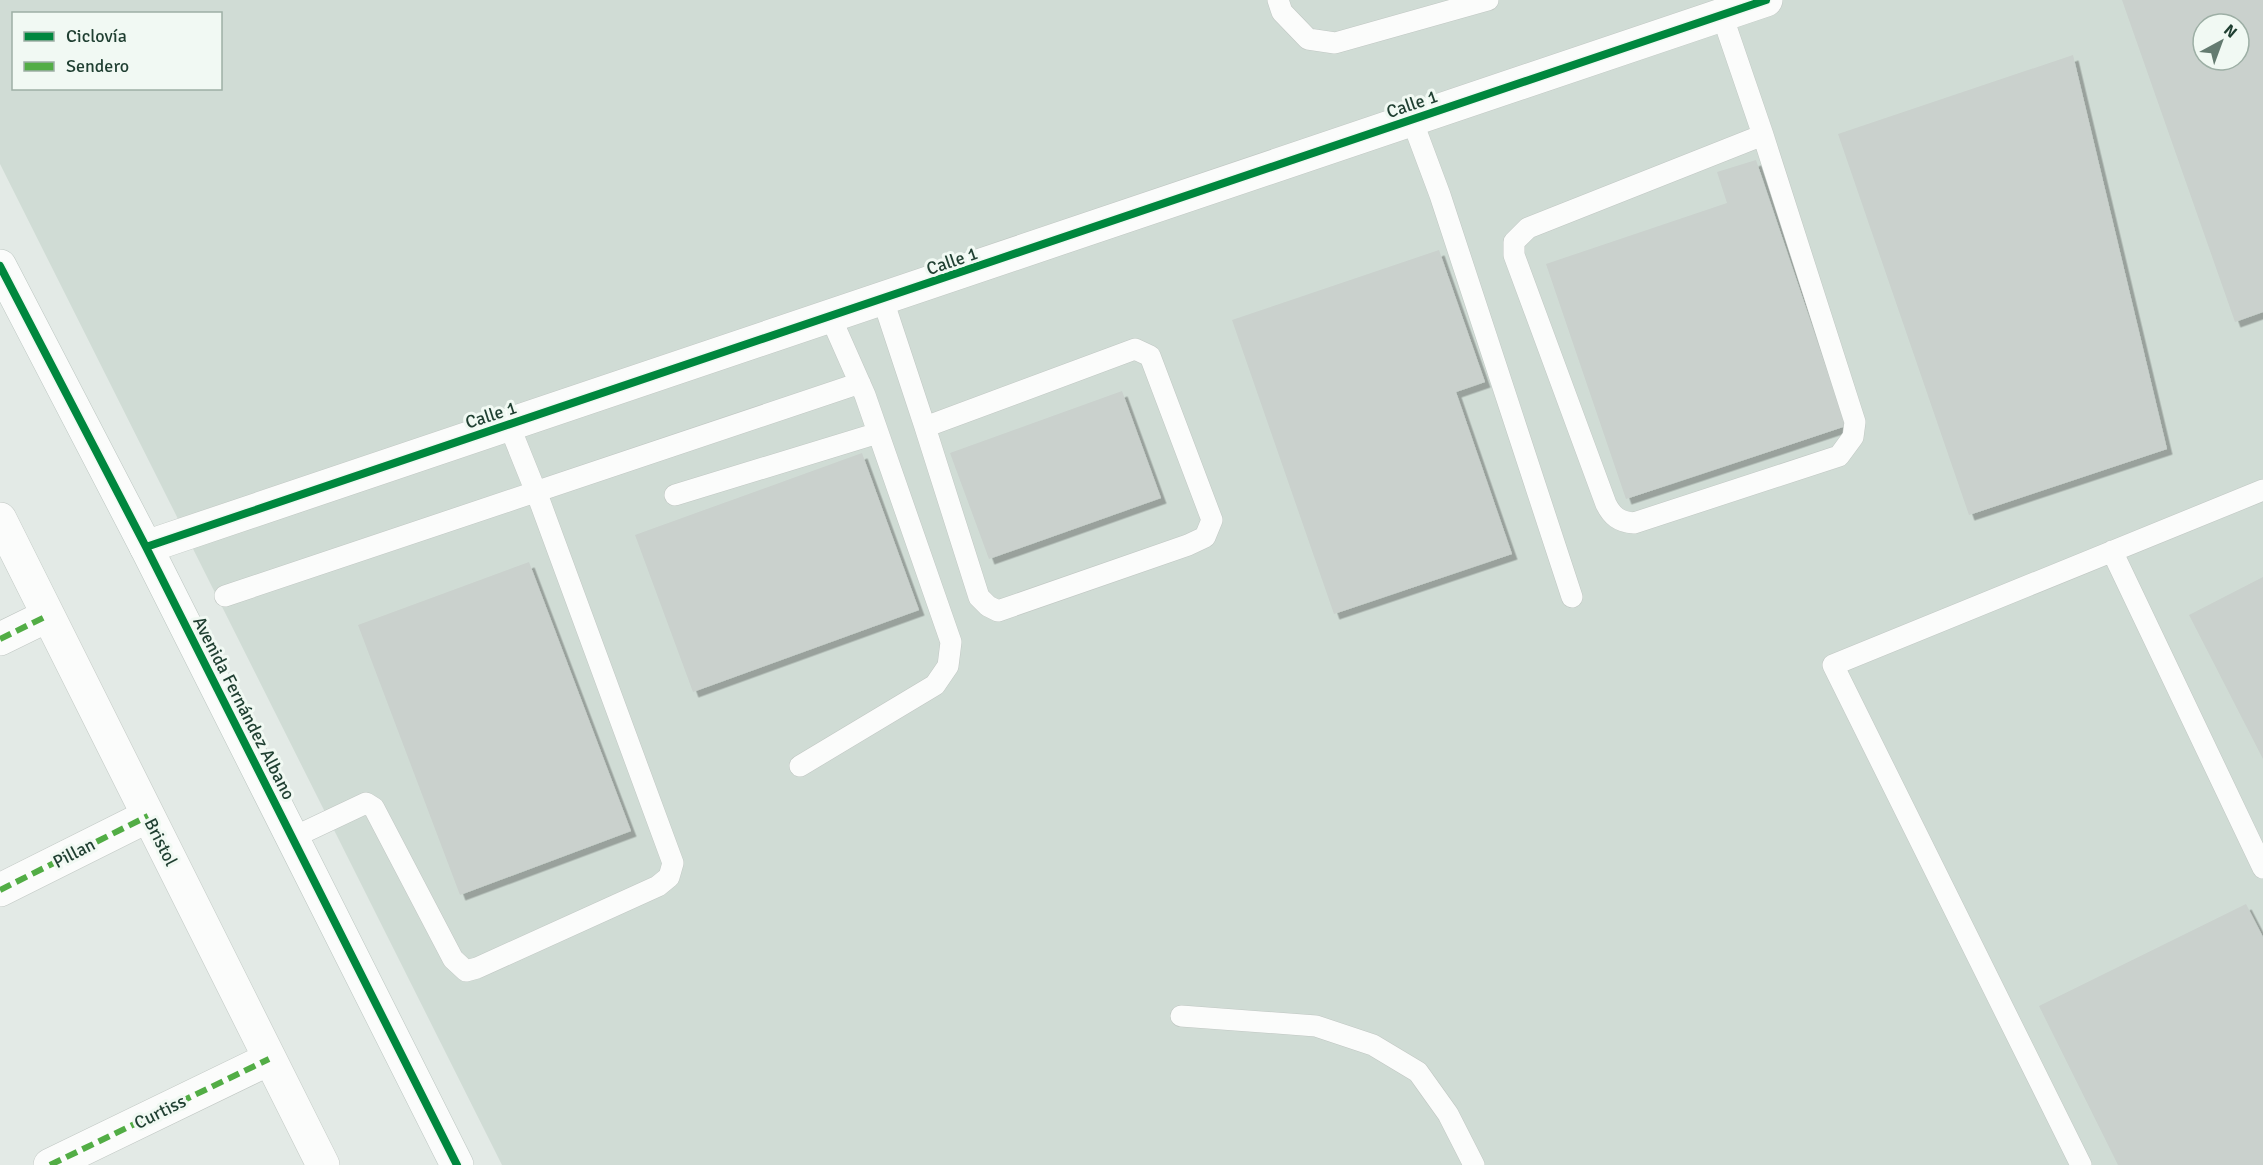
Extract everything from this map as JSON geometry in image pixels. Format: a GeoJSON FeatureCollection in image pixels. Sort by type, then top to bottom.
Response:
{"type":"FeatureCollection","features":[{"type":"Feature","properties":{"kind":"street","name":"Calle 1"},"geometry":{"type":"LineString","coordinates":[[146,548],[1766,0]]}},
{"type":"Feature","properties":{"kind":"street","name":"Avenida Fernández Albano"},"geometry":{"type":"LineString","coordinates":[[0,266],[146,548],[456,1165]]}},
{"type":"Feature","properties":{"kind":"street","name":"Bristol"},"geometry":{"type":"LineString","coordinates":[[0,519],[323,1165]]}},
{"type":"Feature","properties":{"kind":"street"},"geometry":{"type":"LineString","coordinates":[[0,639],[47,616]]}},
{"type":"Feature","properties":{"kind":"street","name":"Pillan"},"geometry":{"type":"LineString","coordinates":[[0,890],[148,816]]}},
{"type":"Feature","properties":{"kind":"street","name":"Curtiss"},"geometry":{"type":"LineString","coordinates":[[50,1165],[269,1059]]}},
{"type":"Feature","properties":{"kind":"lane"},"geometry":{"type":"LineString","coordinates":[[1278,0],[1282,12],[1308,39],[1335,43],[1488,0]]}},
{"type":"Feature","properties":{"kind":"lane"},"geometry":{"type":"LineString","coordinates":[[1722,15],[1763,135],[1855,422],[1853,437],[1839,456],[1634,524],[1624,522],[1612,515],[1606,504],[1514,255],[1514,242],[1528,228],[1763,135]]}},
{"type":"Feature","properties":{"kind":"lane"},"geometry":{"type":"LineString","coordinates":[[1412,120],[1440,195],[1572,597]]}},
{"type":"Feature","properties":{"kind":"lane"},"geometry":{"type":"LineString","coordinates":[[883,300],[979,597],[988,606],[998,611],[1188,545],[1205,537],[1212,520],[1150,356],[1135,349],[925,427]]}},
{"type":"Feature","properties":{"kind":"lane"},"geometry":{"type":"LineString","coordinates":[[800,766],[935,685],[948,666],[951,642],[860,383],[831,318]]}},
{"type":"Feature","properties":{"kind":"lane"},"geometry":{"type":"LineString","coordinates":[[225,596],[860,383]]}},
{"type":"Feature","properties":{"kind":"lane"},"geometry":{"type":"LineString","coordinates":[[292,838],[366,804],[374,808],[453,958],[466,970],[477,968],[658,886],[669,877],[673,863],[509,425]]}},
{"type":"Feature","properties":{"kind":"lane"},"geometry":{"type":"LineString","coordinates":[[675,495],[878,433]]}},
{"type":"Feature","properties":{"kind":"lane"},"geometry":{"type":"LineString","coordinates":[[2081,1165],[1833,665],[2263,490]]}},
{"type":"Feature","properties":{"kind":"lane"},"geometry":{"type":"LineString","coordinates":[[2112,551],[2263,868]]}},
{"type":"Feature","properties":{"kind":"lane"},"geometry":{"type":"LineString","coordinates":[[1181,1016],[1316,1026],[1373,1045],[1418,1072],[1448,1114],[1474,1165]]}},
{"type":"Feature","properties":{"kind":"shaded area"},"geometry":{"type":"Polygon","coordinates":[[[0,0],[2263,0],[2263,1165],[502,1165],[0,164],[0,0]]]}},
{"type":"Feature","properties":{"kind":"building"},"geometry":{"type":"Polygon","coordinates":[[[2122,0],[2263,0],[2263,312],[2235,322],[2122,0]]]}},
{"type":"Feature","properties":{"kind":"building"},"geometry":{"type":"Polygon","coordinates":[[[2073,55],[2167,449],[1969,515],[1838,134],[2073,55]]]}},
{"type":"Feature","properties":{"kind":"building"},"geometry":{"type":"Polygon","coordinates":[[[1756,160],[1846,426],[1626,499],[1546,264],[1727,203],[1717,172],[1756,160]]]}},
{"type":"Feature","properties":{"kind":"building"},"geometry":{"type":"Polygon","coordinates":[[[1439,250],[1485,382],[1456,392],[1512,554],[1334,614],[1232,320],[1439,250]]]}},
{"type":"Feature","properties":{"kind":"building"},"geometry":{"type":"Polygon","coordinates":[[[1122,391],[1161,498],[989,559],[950,453],[1122,391]]]}},
{"type":"Feature","properties":{"kind":"building"},"geometry":{"type":"Polygon","coordinates":[[[862,453],[919,610],[693,692],[635,535],[862,453]]]}},
{"type":"Feature","properties":{"kind":"building"},"geometry":{"type":"Polygon","coordinates":[[[529,562],[631,831],[460,895],[358,625],[529,562]]]}},
{"type":"Feature","properties":{"kind":"building"},"geometry":{"type":"Polygon","coordinates":[[[2263,577],[2263,759],[2189,615],[2263,577]]]}},
{"type":"Feature","properties":{"kind":"building"},"geometry":{"type":"Polygon","coordinates":[[[2246,904],[2263,937],[2263,1165],[2118,1165],[2039,1006],[2246,904]]]}},
{"type":"Feature","properties":{"kind":"marked path"},"geometry":{"type":"LineString","coordinates":[[0,639],[47,616]]}},
{"type":"Feature","properties":{"kind":"marked path"},"geometry":{"type":"LineString","coordinates":[[0,890],[148,816]]}},
{"type":"Feature","properties":{"kind":"marked path"},"geometry":{"type":"LineString","coordinates":[[50,1165],[269,1059]]}},
{"type":"Feature","properties":{"kind":"cycle path"},"geometry":{"type":"LineString","coordinates":[[146,547],[1766,0]]}},
{"type":"Feature","properties":{"kind":"cycle path"},"geometry":{"type":"LineString","coordinates":[[0,266],[146,547],[457,1165]]}}]}
